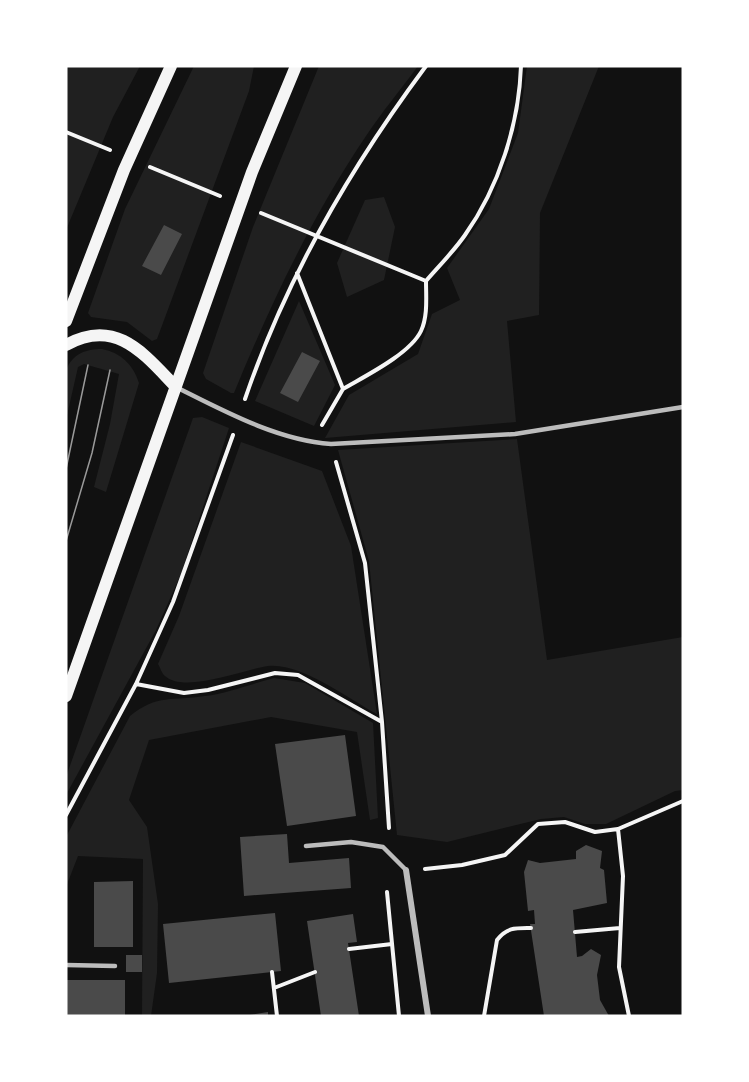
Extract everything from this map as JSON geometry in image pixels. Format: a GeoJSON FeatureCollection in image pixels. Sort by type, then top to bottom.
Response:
{"type":"FeatureCollection","features":[{"type":"Feature","properties":{"kind":"main road"},"geometry":{"type":"LineString","coordinates":[[66,321],[124,170],[171,66]]}},
{"type":"Feature","properties":{"kind":"main road"},"geometry":{"type":"LineString","coordinates":[[66,696],[252,172],[296,66]]}},
{"type":"Feature","properties":{"kind":"main road"},"geometry":{"type":"LineString","coordinates":[[66,345],[82,336],[108,335],[135,345],[176,387]]}},
{"type":"Feature","properties":{"kind":"street"},"geometry":{"type":"LineString","coordinates":[[406,870],[428,1016]]}},
{"type":"Feature","properties":{"kind":"lane"},"geometry":{"type":"LineString","coordinates":[[176,387],[249,422],[312,442],[331,444],[515,434],[683,406]]}},
{"type":"Feature","properties":{"kind":"lane"},"geometry":{"type":"LineString","coordinates":[[306,846],[351,842],[382,847],[406,870]]}},
{"type":"Feature","properties":{"kind":"lane"},"geometry":{"type":"LineString","coordinates":[[66,965],[115,966]]}},
{"type":"Feature","properties":{"kind":"path"},"geometry":{"type":"LineString","coordinates":[[312,442],[343,389],[411,346],[422,331],[427,308],[426,281],[465,235],[498,173],[512,129],[520,90],[521,66]]}},
{"type":"Feature","properties":{"kind":"path"},"geometry":{"type":"LineString","coordinates":[[297,272],[343,389]]}},
{"type":"Feature","properties":{"kind":"path"},"geometry":{"type":"LineString","coordinates":[[408,274],[426,281]]}},
{"type":"Feature","properties":{"kind":"path"},"geometry":{"type":"LineString","coordinates":[[331,444],[365,563],[382,722],[388,826],[406,870],[462,866],[505,855],[538,824],[565,822],[595,832],[618,829],[683,801]]}},
{"type":"Feature","properties":{"kind":"path"},"geometry":{"type":"LineString","coordinates":[[136,684],[184,693],[208,690],[275,673],[297,675],[382,722]]}},
{"type":"Feature","properties":{"kind":"path"},"geometry":{"type":"LineString","coordinates":[[382,847],[388,826]]}},
{"type":"Feature","properties":{"kind":"path"},"geometry":{"type":"LineString","coordinates":[[618,829],[623,876],[619,967],[629,1016]]}},
{"type":"Feature","properties":{"kind":"path"},"geometry":{"type":"LineString","coordinates":[[387,890],[399,1016]]}},
{"type":"Feature","properties":{"kind":"path"},"geometry":{"type":"LineString","coordinates":[[484,1016],[497,940],[503,932],[512,928],[531,928]]}},
{"type":"Feature","properties":{"kind":"path"},"geometry":{"type":"LineString","coordinates":[[574,932],[620,928]]}},
{"type":"Feature","properties":{"kind":"path"},"geometry":{"type":"LineString","coordinates":[[349,949],[392,944]]}},
{"type":"Feature","properties":{"kind":"path"},"geometry":{"type":"LineString","coordinates":[[272,972],[277,1016]]}},
{"type":"Feature","properties":{"kind":"path"},"geometry":{"type":"LineString","coordinates":[[274,988],[315,972]]}},
{"type":"Feature","properties":{"kind":"shaded area"},"geometry":{"type":"Polygon","coordinates":[[[66,66],[140,66],[113,117],[66,230],[66,66]]]}},
{"type":"Feature","properties":{"kind":"shaded area"},"geometry":{"type":"Polygon","coordinates":[[[194,66],[254,66],[249,91],[157,339],[152,341],[127,322],[91,317],[88,313],[125,209],[194,66]]]}},
{"type":"Feature","properties":{"kind":"shaded area"},"geometry":{"type":"Polygon","coordinates":[[[319,66],[418,66],[372,127],[328,197],[278,293],[234,393],[231,393],[206,379],[203,373],[253,227],[319,66]]]}},
{"type":"Feature","properties":{"kind":"shaded area"},"geometry":{"type":"Polygon","coordinates":[[[527,66],[599,66],[540,213],[539,315],[507,321],[516,422],[325,438],[349,395],[418,354],[432,314],[460,300],[447,268],[489,209],[518,133],[527,66]]]}},
{"type":"Feature","properties":{"kind":"shaded area"},"geometry":{"type":"Polygon","coordinates":[[[384,197],[395,227],[384,280],[347,297],[337,263],[365,200],[384,197]]]}},
{"type":"Feature","properties":{"kind":"shaded area"},"geometry":{"type":"Polygon","coordinates":[[[299,301],[335,385],[314,426],[255,401],[299,301]]]}},
{"type":"Feature","properties":{"kind":"shaded area"},"geometry":{"type":"Polygon","coordinates":[[[102,349],[115,353],[125,360],[139,383],[106,492],[94,487],[110,424],[119,374],[84,364],[78,367],[66,420],[66,370],[76,356],[90,350],[102,349]]]}},
{"type":"Feature","properties":{"kind":"shaded area"},"geometry":{"type":"Polygon","coordinates":[[[202,417],[229,428],[181,574],[156,630],[66,795],[66,777],[193,418],[202,417]]]}},
{"type":"Feature","properties":{"kind":"shaded area"},"geometry":{"type":"Polygon","coordinates":[[[517,439],[547,660],[683,637],[683,790],[675,791],[606,824],[585,824],[564,817],[541,819],[447,842],[397,835],[369,561],[338,450],[517,439]]]}},
{"type":"Feature","properties":{"kind":"shaded area"},"geometry":{"type":"Polygon","coordinates":[[[241,442],[322,471],[351,546],[377,714],[309,675],[281,666],[268,666],[200,682],[186,682],[174,681],[165,676],[158,664],[179,616],[241,442]]]}},
{"type":"Feature","properties":{"kind":"shaded area"},"geometry":{"type":"Polygon","coordinates":[[[274,678],[305,683],[373,723],[378,818],[370,820],[357,732],[271,717],[149,740],[129,800],[147,827],[158,904],[157,973],[151,1016],[142,1016],[143,859],[78,856],[66,887],[66,837],[130,716],[157,701],[214,695],[274,678]]]}},
{"type":"Feature","properties":{"kind":"building"},"geometry":{"type":"Polygon","coordinates":[[[164,225],[182,234],[161,275],[142,266],[164,225]]]}},
{"type":"Feature","properties":{"kind":"building"},"geometry":{"type":"Polygon","coordinates":[[[302,352],[320,361],[298,402],[280,393],[302,352]]]}},
{"type":"Feature","properties":{"kind":"building"},"geometry":{"type":"Polygon","coordinates":[[[345,735],[356,816],[287,826],[275,744],[345,735]]]}},
{"type":"Feature","properties":{"kind":"building"},"geometry":{"type":"Polygon","coordinates":[[[287,834],[289,863],[349,858],[351,888],[244,896],[240,837],[287,834]]]}},
{"type":"Feature","properties":{"kind":"building"},"geometry":{"type":"Polygon","coordinates":[[[586,845],[602,851],[600,868],[604,870],[607,903],[573,910],[577,957],[591,949],[601,955],[597,975],[600,1000],[609,1016],[544,1016],[530,924],[535,924],[534,910],[528,911],[524,872],[528,860],[540,863],[576,859],[576,851],[586,845]]]}},
{"type":"Feature","properties":{"kind":"building"},"geometry":{"type":"Polygon","coordinates":[[[133,881],[133,947],[94,947],[94,882],[133,881]]]}},
{"type":"Feature","properties":{"kind":"building"},"geometry":{"type":"Polygon","coordinates":[[[275,913],[281,971],[169,983],[163,924],[275,913]]]}},
{"type":"Feature","properties":{"kind":"building"},"geometry":{"type":"Polygon","coordinates":[[[353,914],[357,942],[348,943],[359,1016],[321,1016],[307,921],[353,914]]]}},
{"type":"Feature","properties":{"kind":"building"},"geometry":{"type":"Polygon","coordinates":[[[126,955],[142,955],[142,972],[126,972],[126,955]]]}},
{"type":"Feature","properties":{"kind":"building"},"geometry":{"type":"Polygon","coordinates":[[[66,980],[125,980],[125,1016],[66,1016],[66,980]]]}},
{"type":"Feature","properties":{"kind":"building"},"geometry":{"type":"Polygon","coordinates":[[[268,1012],[268,1016],[250,1016],[250,1015],[268,1012]]]}},
{"type":"Feature","properties":{"kind":"tram line"},"geometry":{"type":"LineString","coordinates":[[66,469],[88,365]]}},
{"type":"Feature","properties":{"kind":"tram line"},"geometry":{"type":"LineString","coordinates":[[66,541],[92,453],[110,370]]}}]}
